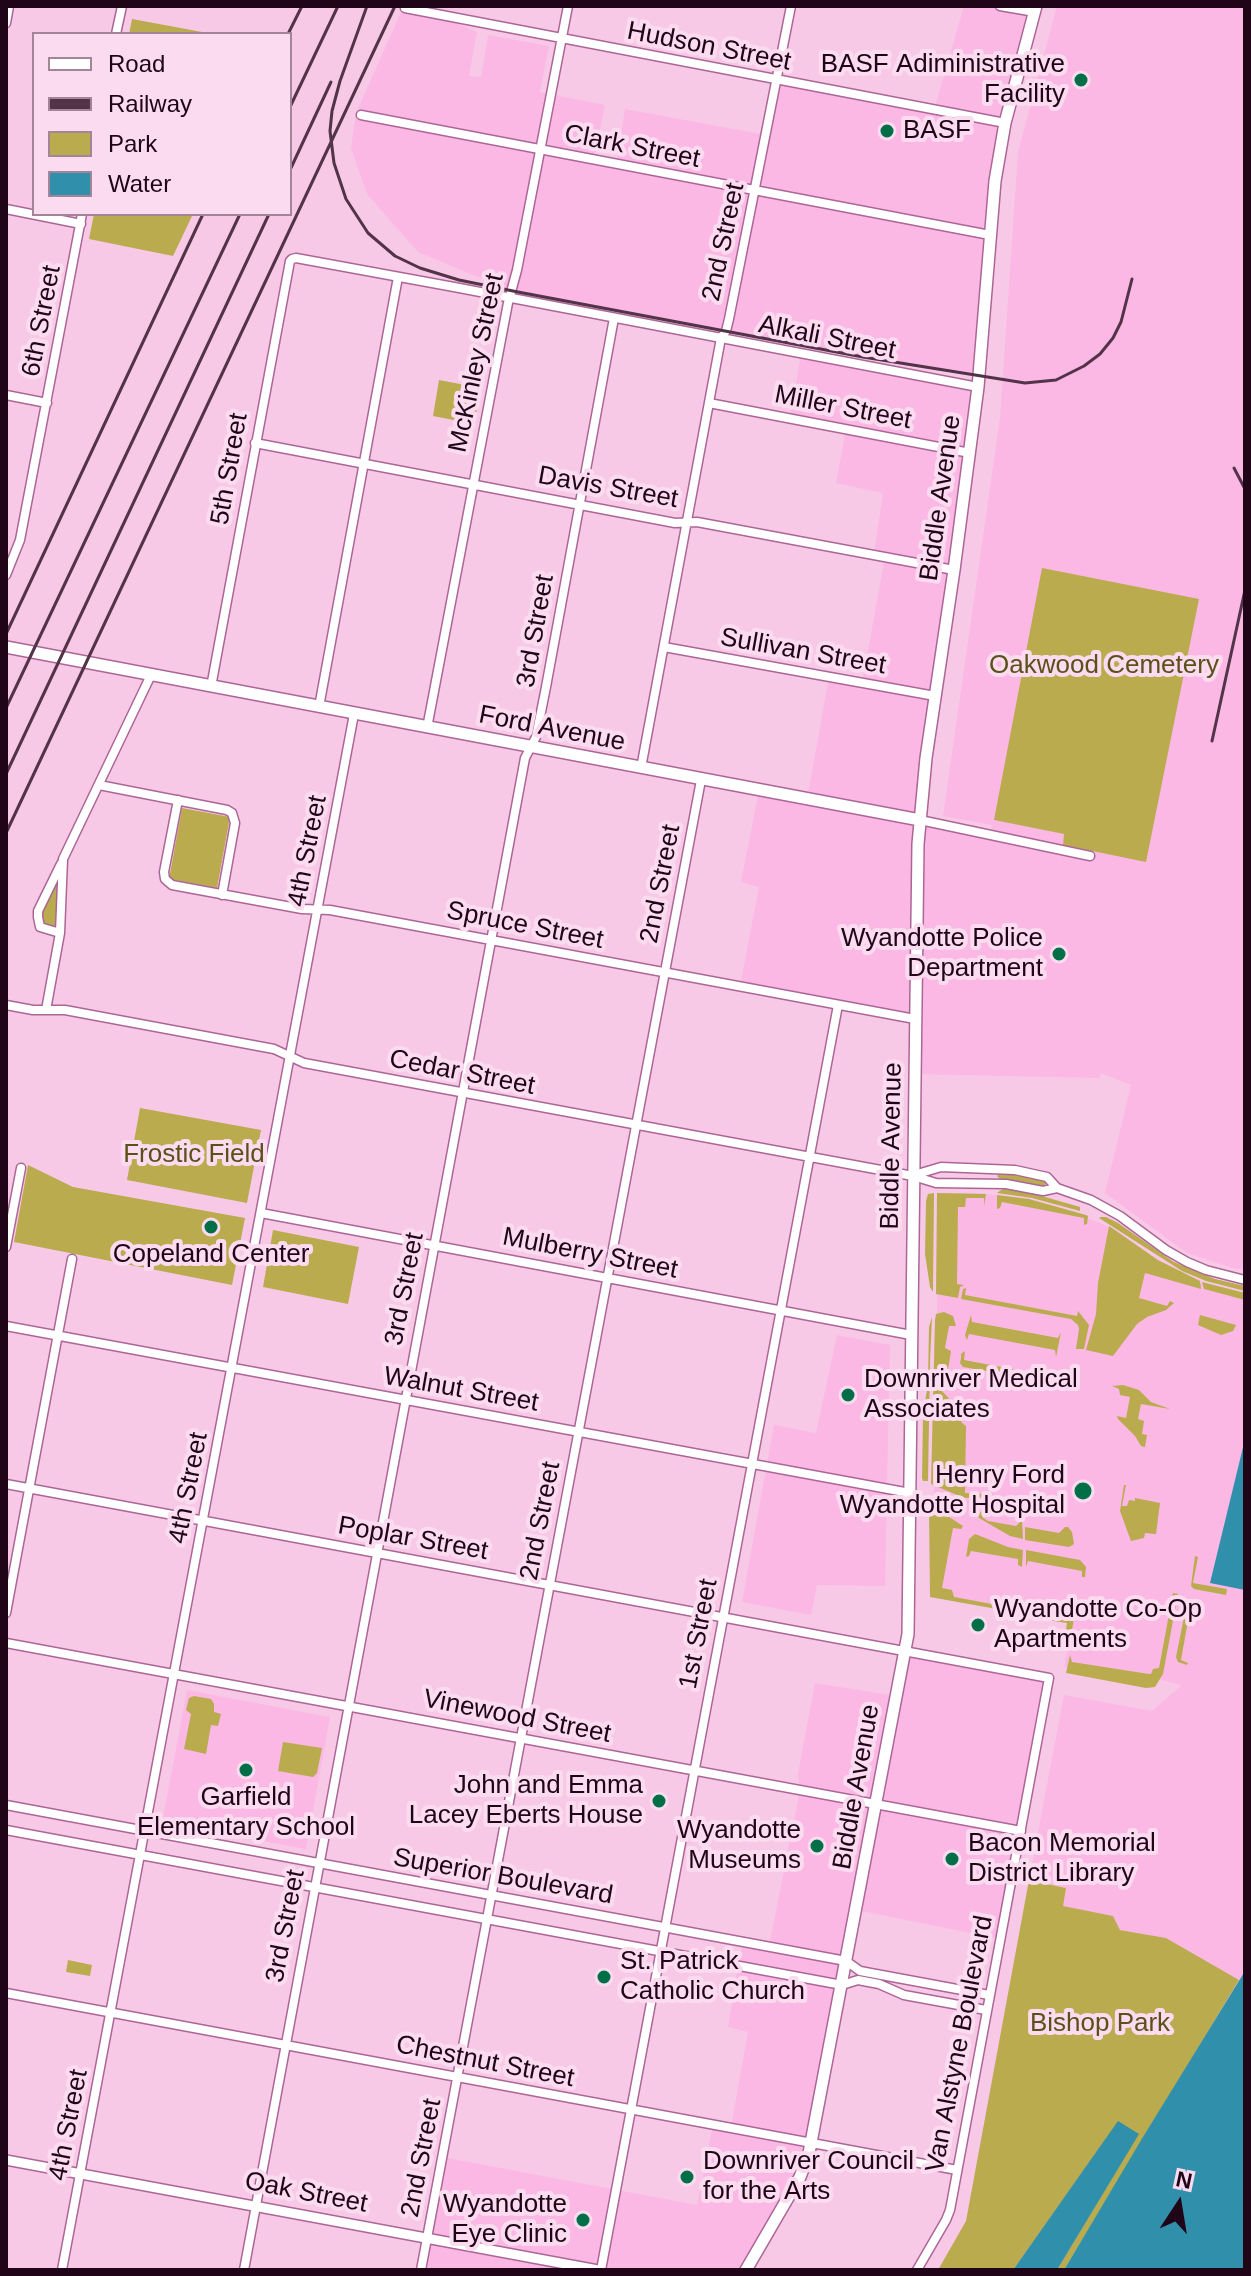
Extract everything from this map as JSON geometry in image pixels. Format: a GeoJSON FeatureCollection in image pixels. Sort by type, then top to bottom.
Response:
{"type":"FeatureCollection","features":[{"type":"Feature","properties":{"kind":"main road","name":"Biddle Avenue"},"geometry":{"type":"LineString","coordinates":[[746,2270],[800,2177],[812,2143],[908,1634],[920,820],[978,387],[995,181],[1005,123],[1036,9]]}},
{"type":"Feature","properties":{"kind":"main road","name":"Ford Avenue"},"geometry":{"type":"LineString","coordinates":[[6,647],[920,820]]}},
{"type":"Feature","properties":{"kind":"street"},"geometry":{"type":"LineString","coordinates":[[6,23],[9,6]]}},
{"type":"Feature","properties":{"kind":"street"},"geometry":{"type":"LineString","coordinates":[[116,32],[122,6]]}},
{"type":"Feature","properties":{"kind":"street","name":"McKinley Street"},"geometry":{"type":"LineString","coordinates":[[427,728],[568,6]]}},
{"type":"Feature","properties":{"kind":"street","name":"2nd Street"},"geometry":{"type":"LineString","coordinates":[[641,768],[721,338],[726,331],[756,190],[791,6]]}},
{"type":"Feature","properties":{"kind":"street"},"geometry":{"type":"LineString","coordinates":[[1000,6],[1036,9]]}},
{"type":"Feature","properties":{"kind":"street","name":"Hudson Street"},"geometry":{"type":"LineString","coordinates":[[405,8],[1005,123]]}},
{"type":"Feature","properties":{"kind":"street","name":"Clark Street"},"geometry":{"type":"LineString","coordinates":[[361,115],[990,235]]}},
{"type":"Feature","properties":{"kind":"street"},"geometry":{"type":"LineString","coordinates":[[6,209],[32,212]]}},
{"type":"Feature","properties":{"kind":"street"},"geometry":{"type":"LineString","coordinates":[[59,216],[82,219]]}},
{"type":"Feature","properties":{"kind":"street","name":"6th Street"},"geometry":{"type":"LineString","coordinates":[[6,575],[20,540],[82,219]]}},
{"type":"Feature","properties":{"kind":"street","name":"Alkali Street"},"geometry":{"type":"LineString","coordinates":[[292,259],[978,387]]}},
{"type":"Feature","properties":{"kind":"street","name":"5th Street"},"geometry":{"type":"LineString","coordinates":[[211,687],[292,259]]}},
{"type":"Feature","properties":{"kind":"street"},"geometry":{"type":"LineString","coordinates":[[319,707],[398,277]]}},
{"type":"Feature","properties":{"kind":"street","name":"3rd Street"},"geometry":{"type":"LineString","coordinates":[[244,2270],[525,758],[536,737],[614,318]]}},
{"type":"Feature","properties":{"kind":"street"},"geometry":{"type":"LineString","coordinates":[[6,395],[47,403]]}},
{"type":"Feature","properties":{"kind":"street","name":"Miller Street"},"geometry":{"type":"LineString","coordinates":[[709,403],[970,453]]}},
{"type":"Feature","properties":{"kind":"street","name":"Davis Street"},"geometry":{"type":"LineString","coordinates":[[255,443],[675,523],[697,522],[954,570]]}},
{"type":"Feature","properties":{"kind":"street","name":"Sullivan Street"},"geometry":{"type":"LineString","coordinates":[[664,647],[935,696]]}},
{"type":"Feature","properties":{"kind":"street"},"geometry":{"type":"LineString","coordinates":[[60,933],[40,927],[38,911],[151,675]]}},
{"type":"Feature","properties":{"kind":"street","name":"4th Street"},"geometry":{"type":"LineString","coordinates":[[62,2270],[354,714]]}},
{"type":"Feature","properties":{"kind":"street","name":"2nd Street"},"geometry":{"type":"LineString","coordinates":[[421,2270],[701,780]]}},
{"type":"Feature","properties":{"kind":"street"},"geometry":{"type":"LineString","coordinates":[[99,785],[227,810],[235,823],[222,895]]}},
{"type":"Feature","properties":{"kind":"street","name":"Spruce Street"},"geometry":{"type":"LineString","coordinates":[[178,800],[164,872],[165,879],[172,885],[302,909],[330,910],[915,1019]]}},
{"type":"Feature","properties":{"kind":"street","name":"Ford Avenue"},"geometry":{"type":"LineString","coordinates":[[920,820],[1090,856]]}},
{"type":"Feature","properties":{"kind":"street"},"geometry":{"type":"LineString","coordinates":[[46,1010],[60,933],[63,859]]}},
{"type":"Feature","properties":{"kind":"street","name":"Cedar Street"},"geometry":{"type":"LineString","coordinates":[[6,1005],[65,1010],[277,1050],[304,1063],[913,1176],[936,1183],[1006,1184],[1043,1191],[1057,1188]]}},
{"type":"Feature","properties":{"kind":"street","name":"1st Street"},"geometry":{"type":"LineString","coordinates":[[599,2270],[838,1005]]}},
{"type":"Feature","properties":{"kind":"street"},"geometry":{"type":"LineString","coordinates":[[913,1176],[941,1167],[1004,1169],[1047,1177],[1057,1188],[1104,1206],[1187,1262],[1245,1280]]}},
{"type":"Feature","properties":{"kind":"street"},"geometry":{"type":"LineString","coordinates":[[6,1247],[21,1168]]}},
{"type":"Feature","properties":{"kind":"street","name":"Mulberry Street"},"geometry":{"type":"LineString","coordinates":[[261,1213],[911,1335]]}},
{"type":"Feature","properties":{"kind":"street"},"geometry":{"type":"LineString","coordinates":[[6,1613],[72,1259]]}},
{"type":"Feature","properties":{"kind":"street","name":"Walnut Street"},"geometry":{"type":"LineString","coordinates":[[6,1326],[910,1493]]}},
{"type":"Feature","properties":{"kind":"street","name":"Poplar Street"},"geometry":{"type":"LineString","coordinates":[[6,1484],[1049,1678]]}},
{"type":"Feature","properties":{"kind":"street","name":"Vinewood Street"},"geometry":{"type":"LineString","coordinates":[[6,1643],[1021,1831]]}},
{"type":"Feature","properties":{"kind":"street","name":"Van Alstyne Boulevard"},"geometry":{"type":"LineString","coordinates":[[917,2270],[946,2220],[1049,1678]]}},
{"type":"Feature","properties":{"kind":"street","name":"Superior Boulevard"},"geometry":{"type":"LineString","coordinates":[[6,1805],[846,1961],[860,1971],[989,1995]]}},
{"type":"Feature","properties":{"kind":"street","name":"Superior Boulevard"},"geometry":{"type":"LineString","coordinates":[[6,1830],[842,1985],[858,1980],[879,1984],[899,1994],[986,2010]]}},
{"type":"Feature","properties":{"kind":"street","name":"Chestnut Street"},"geometry":{"type":"LineString","coordinates":[[6,1993],[957,2170]]}},
{"type":"Feature","properties":{"kind":"street","name":"Oak Street"},"geometry":{"type":"LineString","coordinates":[[6,2160],[599,2270]]}},
{"type":"Feature","properties":{"kind":"shaded area"},"geometry":{"type":"Polygon","coordinates":[[[964,6],[1036,6],[1005,123],[979,376],[511,291],[418,252],[367,194],[351,148],[356,113],[403,8],[440,16],[477,32],[469,76],[481,77],[488,35],[549,46],[540,92],[605,105],[594,160],[616,164],[625,109],[766,135],[776,80],[934,110],[964,6]]]}},
{"type":"Feature","properties":{"kind":"shaded area"},"geometry":{"type":"Polygon","coordinates":[[[1057,6],[1245,6],[1245,1270],[1187,1253],[1105,1193],[1131,1085],[1101,1073],[1100,1078],[914,1074],[915,1019],[740,986],[759,887],[741,882],[759,791],[807,799],[829,677],[862,683],[885,557],[874,554],[883,493],[836,483],[846,429],[790,418],[801,354],[978,387],[920,819],[991,835],[992,825],[943,816],[1000,418],[1018,152],[1057,6]],[[1199,599],[995,820],[1065,834],[1063,845],[1199,599]]]}},
{"type":"Feature","properties":{"kind":"shaded area","name":"Henry Ford Wyandotte Hospital"},"geometry":{"type":"Polygon","coordinates":[[[939,1193],[979,1193],[1025,1199],[1072,1211],[1116,1230],[1178,1276],[1245,1295],[1245,1971],[1239,1980],[1166,1938],[1120,1930],[1113,1916],[1062,1906],[1065,1887],[1029,1880],[1064,1695],[1152,1711],[1182,1685],[1064,1667],[1073,1621],[935,1595],[933,1542],[939,1193]]]}},
{"type":"Feature","properties":{"kind":"shaded area"},"geometry":{"type":"Polygon","coordinates":[[[837,1335],[890,1345],[885,1586],[817,1585],[811,1615],[742,1602],[774,1425],[816,1433],[837,1335]]]}},
{"type":"Feature","properties":{"kind":"shaded area"},"geometry":{"type":"Polygon","coordinates":[[[904,1650],[1049,1677],[1000,1939],[857,1910],[809,2153],[746,2270],[421,2270],[442,2157],[697,2205],[713,2124],[731,2127],[748,2032],[728,2027],[738,1966],[743,1942],[769,1946],[800,1790],[798,1774],[815,1683],[896,1696],[904,1650]]]}},
{"type":"Feature","properties":{"kind":"shaded area","name":"Garfield Elementary School"},"geometry":{"type":"Polygon","coordinates":[[[187,1690],[330,1717],[306,1849],[162,1823],[187,1690]]]}},
{"type":"Feature","properties":{"kind":"green space"},"geometry":{"type":"Polygon","coordinates":[[[132,19],[202,32],[129,32],[132,19]]]}},
{"type":"Feature","properties":{"kind":"green space"},"geometry":{"type":"Polygon","coordinates":[[[94,216],[192,216],[173,256],[89,239],[94,216]]]}},
{"type":"Feature","properties":{"kind":"green space"},"geometry":{"type":"Polygon","coordinates":[[[439,380],[481,388],[474,424],[433,416],[439,380]]]}},
{"type":"Feature","properties":{"kind":"green space","name":"Oakwood Cemetery"},"geometry":{"type":"Polygon","coordinates":[[[1042,568],[1199,599],[1146,862],[1063,845],[1064,834],[994,820],[1042,568]]]}},
{"type":"Feature","properties":{"kind":"green space"},"geometry":{"type":"Polygon","coordinates":[[[182,808],[230,817],[217,888],[169,879],[182,808]]]}},
{"type":"Feature","properties":{"kind":"green space"},"geometry":{"type":"Polygon","coordinates":[[[63,859],[60,933],[40,927],[38,911],[63,859]]]}},
{"type":"Feature","properties":{"kind":"green space","name":"Frostic Field"},"geometry":{"type":"Polygon","coordinates":[[[140,1108],[261,1130],[247,1203],[127,1180],[140,1108]]]}},
{"type":"Feature","properties":{"kind":"green space"},"geometry":{"type":"Polygon","coordinates":[[[28,1165],[73,1187],[245,1218],[232,1285],[14,1242],[28,1165]]]}},
{"type":"Feature","properties":{"kind":"green space"},"geometry":{"type":"Polygon","coordinates":[[[999,1174],[1019,1175],[1046,1183],[1044,1186],[1000,1179],[999,1174]]]}},
{"type":"Feature","properties":{"kind":"green space"},"geometry":{"type":"Polygon","coordinates":[[[1004,1188],[1080,1207],[1080,1211],[1032,1198],[997,1193],[1004,1188]]]}},
{"type":"Feature","properties":{"kind":"green space"},"geometry":{"type":"Polygon","coordinates":[[[934,1193],[933,1292],[925,1254],[926,1201],[928,1194],[934,1193]]]}},
{"type":"Feature","properties":{"kind":"green space"},"geometry":{"type":"Polygon","coordinates":[[[937,1193],[986,1194],[984,1206],[984,1198],[966,1198],[965,1207],[958,1207],[957,1284],[964,1285],[960,1287],[958,1298],[936,1294],[937,1193]]]}},
{"type":"Feature","properties":{"kind":"green space"},"geometry":{"type":"Polygon","coordinates":[[[997,1195],[1029,1199],[1086,1215],[1087,1224],[1084,1225],[1084,1218],[1002,1202],[997,1209],[997,1195]]]}},
{"type":"Feature","properties":{"kind":"green space"},"geometry":{"type":"Polygon","coordinates":[[[1101,1217],[1118,1223],[1174,1262],[1215,1279],[1245,1286],[1245,1291],[1182,1271],[1101,1217]]]}},
{"type":"Feature","properties":{"kind":"green space"},"geometry":{"type":"Polygon","coordinates":[[[1109,1226],[1158,1260],[1200,1281],[1201,1289],[1145,1273],[1139,1298],[1167,1306],[1170,1301],[1174,1303],[1137,1324],[1113,1356],[1086,1350],[1096,1314],[1098,1283],[1109,1226]]]}},
{"type":"Feature","properties":{"kind":"green space"},"geometry":{"type":"Polygon","coordinates":[[[273,1230],[359,1247],[348,1304],[263,1287],[273,1230]]]}},
{"type":"Feature","properties":{"kind":"green space"},"geometry":{"type":"Polygon","coordinates":[[[1202,1282],[1245,1293],[1245,1300],[1204,1289],[1202,1282]]]}},
{"type":"Feature","properties":{"kind":"green space"},"geometry":{"type":"Polygon","coordinates":[[[966,1288],[965,1295],[1077,1316],[1078,1311],[1089,1325],[1084,1349],[1076,1349],[1079,1329],[1071,1319],[961,1299],[966,1288]]]}},
{"type":"Feature","properties":{"kind":"green space"},"geometry":{"type":"Polygon","coordinates":[[[944,1312],[953,1316],[956,1326],[949,1326],[945,1348],[951,1351],[947,1376],[949,1387],[942,1391],[953,1403],[960,1398],[964,1410],[960,1418],[966,1426],[965,1493],[989,1494],[988,1497],[964,1498],[931,1484],[935,1320],[936,1314],[944,1312]]]}},
{"type":"Feature","properties":{"kind":"green space"},"geometry":{"type":"Polygon","coordinates":[[[971,1315],[972,1322],[1058,1338],[1061,1332],[1056,1357],[1055,1350],[969,1334],[967,1340],[965,1335],[971,1315]]]}},
{"type":"Feature","properties":{"kind":"green space"},"geometry":{"type":"Polygon","coordinates":[[[1200,1315],[1236,1325],[1233,1331],[1221,1335],[1198,1325],[1200,1315]]]}},
{"type":"Feature","properties":{"kind":"green space"},"geometry":{"type":"Polygon","coordinates":[[[932,1317],[928,1481],[923,1481],[923,1417],[932,1317]]]}},
{"type":"Feature","properties":{"kind":"green space"},"geometry":{"type":"Polygon","coordinates":[[[965,1351],[964,1360],[1060,1378],[1063,1384],[963,1367],[961,1354],[965,1351]]]}},
{"type":"Feature","properties":{"kind":"green space"},"geometry":{"type":"Polygon","coordinates":[[[1123,1385],[1139,1390],[1151,1402],[1170,1409],[1141,1404],[1138,1419],[1144,1421],[1142,1434],[1147,1435],[1145,1447],[1118,1419],[1117,1416],[1126,1418],[1130,1397],[1120,1395],[1119,1389],[1112,1386],[1123,1385]]]}},
{"type":"Feature","properties":{"kind":"green space"},"geometry":{"type":"Polygon","coordinates":[[[1124,1485],[1122,1506],[1127,1506],[1129,1500],[1135,1501],[1135,1498],[1160,1503],[1156,1534],[1145,1533],[1144,1538],[1131,1541],[1120,1511],[1124,1485]]]}},
{"type":"Feature","properties":{"kind":"green space"},"geometry":{"type":"Polygon","coordinates":[[[929,1508],[940,1511],[963,1526],[961,1529],[953,1528],[942,1588],[952,1590],[954,1597],[1046,1614],[1045,1619],[930,1597],[929,1508]]]}},
{"type":"Feature","properties":{"kind":"green space"},"geometry":{"type":"Polygon","coordinates":[[[984,1508],[986,1511],[982,1517],[988,1521],[1016,1526],[1022,1520],[1023,1539],[1010,1536],[979,1518],[984,1508]]]}},
{"type":"Feature","properties":{"kind":"green space"},"geometry":{"type":"Polygon","coordinates":[[[1025,1527],[1059,1533],[1068,1527],[1074,1544],[1069,1547],[1025,1540],[1025,1527]]]}},
{"type":"Feature","properties":{"kind":"green space"},"geometry":{"type":"Polygon","coordinates":[[[975,1534],[1023,1550],[1022,1567],[1018,1565],[1018,1559],[971,1551],[966,1557],[969,1539],[975,1534]]]}},
{"type":"Feature","properties":{"kind":"green space"},"geometry":{"type":"Polygon","coordinates":[[[1026,1550],[1080,1560],[1086,1567],[1085,1577],[1082,1577],[1082,1571],[1028,1561],[1026,1567],[1026,1550]]]}},
{"type":"Feature","properties":{"kind":"green space"},"geometry":{"type":"Polygon","coordinates":[[[1195,1556],[1198,1557],[1193,1583],[1227,1589],[1226,1595],[1191,1586],[1195,1556]]]}},
{"type":"Feature","properties":{"kind":"green space"},"geometry":{"type":"Polygon","coordinates":[[[1173,1593],[1178,1594],[1163,1674],[1155,1687],[1066,1673],[1070,1655],[1072,1662],[1151,1674],[1153,1669],[1159,1668],[1173,1593]]]}},
{"type":"Feature","properties":{"kind":"green space"},"geometry":{"type":"Polygon","coordinates":[[[1191,1599],[1199,1602],[1197,1615],[1189,1615],[1181,1660],[1187,1665],[1178,1662],[1176,1657],[1187,1602],[1191,1599]]]}},
{"type":"Feature","properties":{"kind":"green space"},"geometry":{"type":"Polygon","coordinates":[[[1048,1614],[1074,1619],[1069,1645],[1064,1641],[1067,1623],[1047,1620],[1048,1614]]]}},
{"type":"Feature","properties":{"kind":"green space"},"geometry":{"type":"Polygon","coordinates":[[[189,1698],[211,1699],[214,1712],[221,1714],[218,1726],[211,1725],[206,1754],[184,1749],[191,1714],[186,1710],[189,1698]]]}},
{"type":"Feature","properties":{"kind":"green space"},"geometry":{"type":"Polygon","coordinates":[[[283,1742],[322,1748],[317,1773],[313,1777],[278,1771],[283,1742]]]}},
{"type":"Feature","properties":{"kind":"green space","name":"Bishop Park"},"geometry":{"type":"Polygon","coordinates":[[[1029,1880],[1066,1888],[1063,1906],[1113,1916],[1120,1930],[1166,1938],[1239,1980],[1064,2270],[1057,2270],[1138,2134],[1118,2122],[1013,2270],[938,2270],[966,2221],[1029,1880]]]}},
{"type":"Feature","properties":{"kind":"green space"},"geometry":{"type":"Polygon","coordinates":[[[68,1960],[92,1965],[90,1976],[66,1972],[68,1960]]]}},
{"type":"Feature","properties":{"kind":"water"},"geometry":{"type":"Polygon","coordinates":[[[1245,1439],[1245,1590],[1210,1583],[1245,1439]]]}},
{"type":"Feature","properties":{"kind":"water"},"geometry":{"type":"Polygon","coordinates":[[[1245,1971],[1245,2270],[1064,2270],[1143,2137],[1245,1971]]]}},
{"type":"Feature","properties":{"kind":"water"},"geometry":{"type":"Polygon","coordinates":[[[1118,2121],[1139,2134],[1057,2270],[1013,2270],[1118,2121]]]}},
{"type":"Feature","properties":{"kind":"railway"},"geometry":{"type":"LineString","coordinates":[[289,32],[302,6]]}},
{"type":"Feature","properties":{"kind":"railway"},"geometry":{"type":"LineString","coordinates":[[292,103],[338,6]]}},
{"type":"Feature","properties":{"kind":"railway"},"geometry":{"type":"LineString","coordinates":[[367,6],[332,111],[330,131],[334,163],[346,199],[368,233],[395,256],[420,268],[518,292],[863,357],[1025,383],[1056,380],[1100,354],[1121,322],[1132,279]]}},
{"type":"Feature","properties":{"kind":"railway"},"geometry":{"type":"LineString","coordinates":[[6,833],[395,6]]}},
{"type":"Feature","properties":{"kind":"railway"},"geometry":{"type":"LineString","coordinates":[[292,166],[331,82]]}},
{"type":"Feature","properties":{"kind":"railway"},"geometry":{"type":"LineString","coordinates":[[6,634],[202,216]]}},
{"type":"Feature","properties":{"kind":"railway"},"geometry":{"type":"LineString","coordinates":[[6,708],[239,216]]}},
{"type":"Feature","properties":{"kind":"railway"},"geometry":{"type":"LineString","coordinates":[[6,774],[268,216]]}},
{"type":"Feature","properties":{"kind":"railway"},"geometry":{"type":"LineString","coordinates":[[1234,468],[1245,489]]}},
{"type":"Feature","properties":{"kind":"railway"},"geometry":{"type":"LineString","coordinates":[[1212,741],[1245,590]]}},
{"type":"Feature","properties":{"kind":"place","name":"BASF Adiministrative Facility"},"geometry":{"type":"Point","coordinates":[1081,80]}},
{"type":"Feature","properties":{"kind":"place","name":"BASF"},"geometry":{"type":"Point","coordinates":[887,131]}},
{"type":"Feature","properties":{"kind":"place","name":"Wyandotte Police Department"},"geometry":{"type":"Point","coordinates":[1059,954]}},
{"type":"Feature","properties":{"kind":"place","name":"Copeland Center"},"geometry":{"type":"Point","coordinates":[211,1227]}},
{"type":"Feature","properties":{"kind":"place","name":"Downriver Medical Associates"},"geometry":{"type":"Point","coordinates":[848,1395]}},
{"type":"Feature","properties":{"kind":"place","name":"Henry Ford Wyandotte Hospital"},"geometry":{"type":"Point","coordinates":[1083,1491]}},
{"type":"Feature","properties":{"kind":"place","name":"Wyandotte Co-Op Apartments"},"geometry":{"type":"Point","coordinates":[978,1625]}},
{"type":"Feature","properties":{"kind":"place","name":"Garfield Elementary School"},"geometry":{"type":"Point","coordinates":[246,1770]}},
{"type":"Feature","properties":{"kind":"place","name":"John and Emma Lacey Eberts House"},"geometry":{"type":"Point","coordinates":[659,1801]}},
{"type":"Feature","properties":{"kind":"place","name":"Wyandotte Museums"},"geometry":{"type":"Point","coordinates":[817,1846]}},
{"type":"Feature","properties":{"kind":"place","name":"Bacon Memorial District Library"},"geometry":{"type":"Point","coordinates":[952,1859]}},
{"type":"Feature","properties":{"kind":"place","name":"St. Patrick Catholic Church"},"geometry":{"type":"Point","coordinates":[604,1977]}},
{"type":"Feature","properties":{"kind":"place","name":"Downriver Council for the Arts"},"geometry":{"type":"Point","coordinates":[687,2177]}},
{"type":"Feature","properties":{"kind":"place","name":"Wyandotte Eye Clinic"},"geometry":{"type":"Point","coordinates":[583,2220]}}]}
